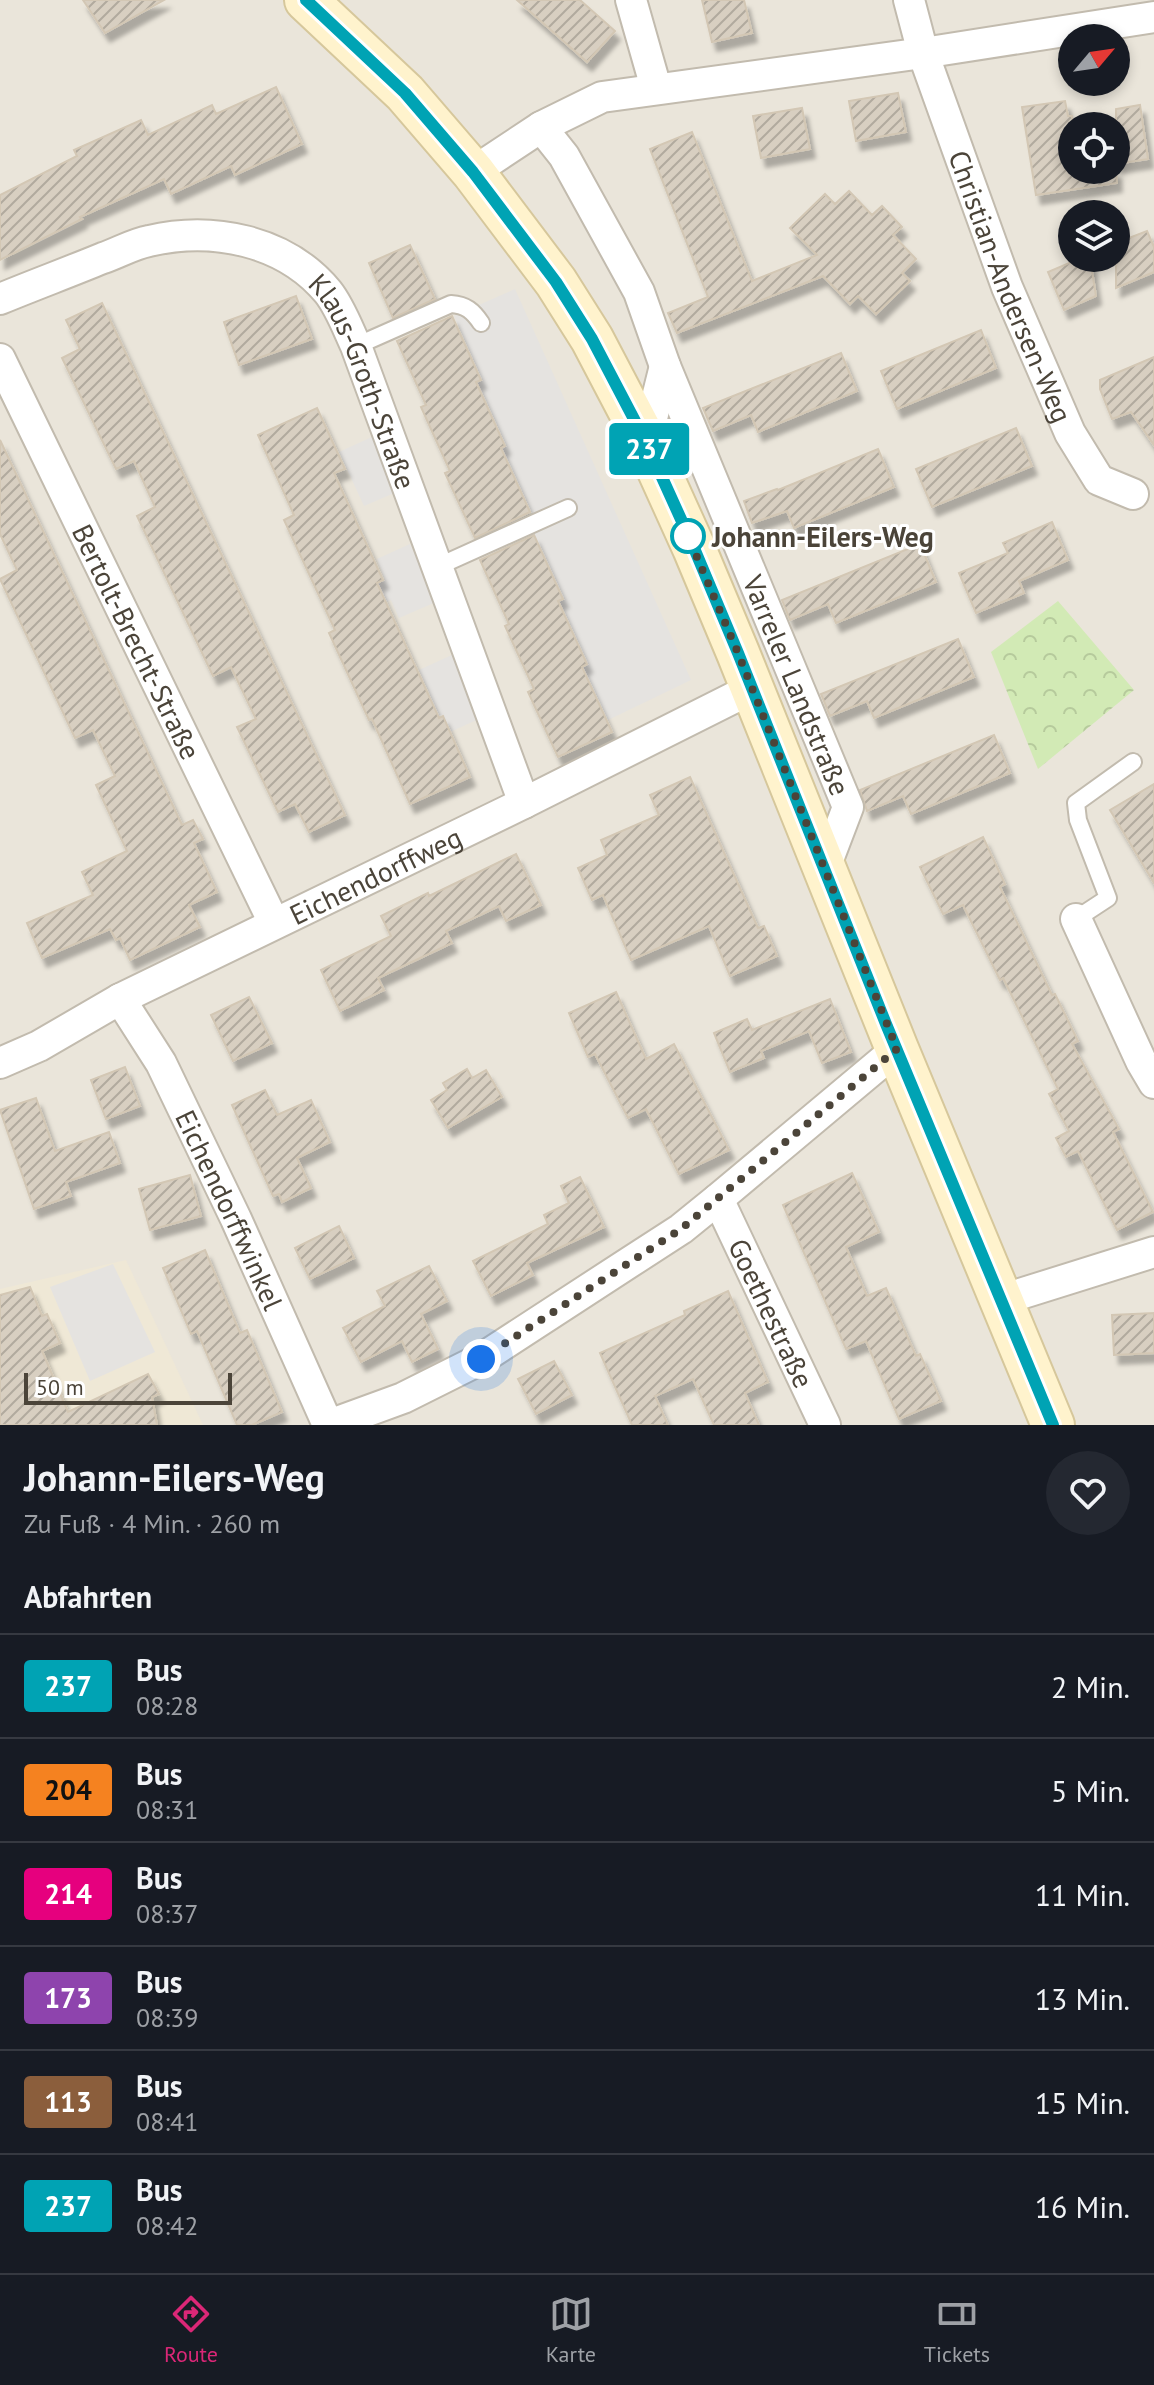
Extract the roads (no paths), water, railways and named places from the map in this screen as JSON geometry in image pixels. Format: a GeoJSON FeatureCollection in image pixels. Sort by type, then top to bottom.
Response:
{"type":"FeatureCollection","features":[{"type":"Feature","properties":{"kind":"main road","name":"Varreler Landstraße"},"geometry":{"type":"LineString","coordinates":[[306,0],[405,93],[473,172],[578,316],[646,442],[694,548],[1053,1425]]}},
{"type":"Feature","properties":{"kind":"street"},"geometry":{"type":"LineString","coordinates":[[631,0],[656,88]]}},
{"type":"Feature","properties":{"kind":"street","name":"Christian-Andersen-Weg"},"geometry":{"type":"LineString","coordinates":[[909,0],[923,53],[1007,287],[1070,433],[1099,480],[1133,494]]}},
{"type":"Feature","properties":{"kind":"street"},"geometry":{"type":"LineString","coordinates":[[473,172],[541,127],[602,97],[923,53],[1154,17]]}},
{"type":"Feature","properties":{"kind":"street","name":"Varreler Landstraße"},"geometry":{"type":"LineString","coordinates":[[541,127],[564,156],[639,292],[665,366],[848,807],[824,870]]}},
{"type":"Feature","properties":{"kind":"street","name":"Klaus-Groth-Straße"},"geometry":{"type":"LineString","coordinates":[[0,299],[148,241],[184,236],[247,240],[281,253],[311,273],[330,295],[356,346],[524,803]]}},
{"type":"Feature","properties":{"kind":"street","name":"Bertolt-Brecht-Straße"},"geometry":{"type":"LineString","coordinates":[[0,359],[274,923]]}},
{"type":"Feature","properties":{"kind":"street"},"geometry":{"type":"LineString","coordinates":[[646,442],[665,366]]}},
{"type":"Feature","properties":{"kind":"street","name":"Eichendorffweg"},"geometry":{"type":"LineString","coordinates":[[0,1063],[39,1046],[120,999],[751,689]]}},
{"type":"Feature","properties":{"kind":"street"},"geometry":{"type":"LineString","coordinates":[[1076,919],[1154,1083]]}},
{"type":"Feature","properties":{"kind":"street","name":"Eichendorffwinkel"},"geometry":{"type":"LineString","coordinates":[[120,999],[161,1063],[329,1425],[403,1398],[481,1359],[681,1229],[897,1049]]}},
{"type":"Feature","properties":{"kind":"street","name":"Goethestraße"},"geometry":{"type":"LineString","coordinates":[[718,1199],[825,1425]]}},
{"type":"Feature","properties":{"kind":"street"},"geometry":{"type":"LineString","coordinates":[[1001,1300],[1154,1252]]}},
{"type":"Feature","properties":{"kind":"lane"},"geometry":{"type":"LineString","coordinates":[[356,346],[451,304],[474,312],[481,323]]}},
{"type":"Feature","properties":{"kind":"lane"},"geometry":{"type":"LineString","coordinates":[[439,566],[568,508]]}},
{"type":"Feature","properties":{"kind":"lane"},"geometry":{"type":"LineString","coordinates":[[1076,919],[1108,898],[1078,820],[1076,803],[1133,762]]}},
{"type":"Feature","properties":{"kind":"place","name":"Johann-Eilers-Weg"},"geometry":{"type":"Point","coordinates":[688,536]}}]}
